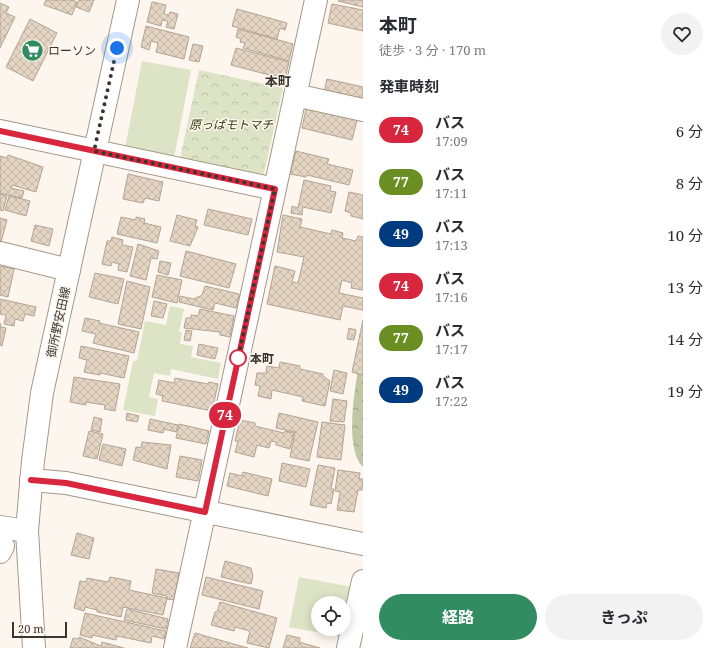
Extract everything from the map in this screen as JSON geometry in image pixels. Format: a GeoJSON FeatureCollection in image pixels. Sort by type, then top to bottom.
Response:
{"type":"FeatureCollection","features":[{"type":"Feature","properties":{"kind":"street","name":"御所野安田線"},"geometry":{"type":"LineString","coordinates":[[34,648],[27,531],[31,480],[42,393],[128,0]]}},
{"type":"Feature","properties":{"kind":"street"},"geometry":{"type":"LineString","coordinates":[[175,648],[316,0]]}},
{"type":"Feature","properties":{"kind":"street"},"geometry":{"type":"LineString","coordinates":[[295,95],[363,110]]}},
{"type":"Feature","properties":{"kind":"street"},"geometry":{"type":"LineString","coordinates":[[0,131],[275,189]]}},
{"type":"Feature","properties":{"kind":"street"},"geometry":{"type":"LineString","coordinates":[[0,253],[69,270]]}},
{"type":"Feature","properties":{"kind":"street"},"geometry":{"type":"LineString","coordinates":[[31,480],[66,483],[363,544]]}},
{"type":"Feature","properties":{"kind":"street"},"geometry":{"type":"LineString","coordinates":[[1,542],[27,531]]}},
{"type":"Feature","properties":{"kind":"street"},"geometry":{"type":"LineString","coordinates":[[348,648],[363,581]]}},
{"type":"Feature","properties":{"kind":"green space"},"geometry":{"type":"Polygon","coordinates":[[[142,61],[191,70],[174,158],[125,148],[142,61]]]}},
{"type":"Feature","properties":{"kind":"green space","name":"原っぱモトマチ"},"geometry":{"type":"Polygon","coordinates":[[[199,70],[283,88],[263,177],[180,159],[199,70]]]}},
{"type":"Feature","properties":{"kind":"green space"},"geometry":{"type":"Polygon","coordinates":[[[170,306],[184,309],[179,332],[182,332],[180,344],[193,346],[191,357],[221,363],[218,379],[171,369],[170,376],[154,373],[149,397],[158,399],[155,416],[123,410],[133,361],[137,361],[145,321],[166,325],[170,306]]]}},
{"type":"Feature","properties":{"kind":"green space"},"geometry":{"type":"Polygon","coordinates":[[[363,339],[363,467],[357,456],[353,442],[352,425],[355,387],[363,339]]]}},
{"type":"Feature","properties":{"kind":"green space"},"geometry":{"type":"Polygon","coordinates":[[[299,577],[352,587],[350,596],[311,596],[311,631],[289,627],[299,577]]]}},
{"type":"Feature","properties":{"kind":"building"},"geometry":{"type":"Polygon","coordinates":[[[46,0],[72,0],[77,2],[72,15],[44,5],[46,0]]]}},
{"type":"Feature","properties":{"kind":"building"},"geometry":{"type":"Polygon","coordinates":[[[79,0],[94,0],[89,12],[76,7],[79,0]]]}},
{"type":"Feature","properties":{"kind":"building"},"geometry":{"type":"Polygon","coordinates":[[[363,0],[363,7],[338,1],[363,0]]]}},
{"type":"Feature","properties":{"kind":"building"},"geometry":{"type":"Polygon","coordinates":[[[152,2],[166,5],[164,14],[169,15],[170,12],[178,14],[174,29],[166,27],[168,21],[162,20],[161,26],[147,22],[152,2]]]}},
{"type":"Feature","properties":{"kind":"building"},"geometry":{"type":"Polygon","coordinates":[[[0,3],[9,7],[6,13],[15,17],[0,48],[0,3]]]}},
{"type":"Feature","properties":{"kind":"building"},"geometry":{"type":"Polygon","coordinates":[[[332,4],[363,10],[363,31],[328,23],[332,4]]]}},
{"type":"Feature","properties":{"kind":"building"},"geometry":{"type":"Polygon","coordinates":[[[237,9],[287,23],[285,30],[280,28],[277,39],[232,26],[237,9]]]}},
{"type":"Feature","properties":{"kind":"building","name":"ローソン"},"geometry":{"type":"Polygon","coordinates":[[[30,19],[57,33],[33,81],[6,67],[30,19]]]}},
{"type":"Feature","properties":{"kind":"building"},"geometry":{"type":"Polygon","coordinates":[[[146,26],[189,37],[184,59],[156,52],[158,43],[151,41],[149,50],[141,47],[146,26]]]}},
{"type":"Feature","properties":{"kind":"building"},"geometry":{"type":"Polygon","coordinates":[[[238,29],[293,44],[289,61],[243,48],[245,43],[240,42],[241,39],[236,37],[238,29]]]}},
{"type":"Feature","properties":{"kind":"building"},"geometry":{"type":"Polygon","coordinates":[[[193,44],[203,46],[199,62],[189,60],[193,44]]]}},
{"type":"Feature","properties":{"kind":"building"},"geometry":{"type":"Polygon","coordinates":[[[236,48],[289,62],[285,79],[231,65],[236,48]]]}},
{"type":"Feature","properties":{"kind":"building"},"geometry":{"type":"Polygon","coordinates":[[[327,79],[363,87],[363,106],[323,97],[327,79]]]}},
{"type":"Feature","properties":{"kind":"building"},"geometry":{"type":"Polygon","coordinates":[[[307,104],[358,116],[352,140],[302,128],[307,104]]]}},
{"type":"Feature","properties":{"kind":"building"},"geometry":{"type":"Polygon","coordinates":[[[296,151],[329,159],[327,164],[353,170],[349,185],[307,175],[306,177],[290,174],[296,151]]]}},
{"type":"Feature","properties":{"kind":"building"},"geometry":{"type":"Polygon","coordinates":[[[8,155],[43,167],[36,192],[12,185],[11,188],[24,191],[22,198],[0,193],[0,156],[7,158],[8,155]]]}},
{"type":"Feature","properties":{"kind":"building"},"geometry":{"type":"Polygon","coordinates":[[[128,174],[163,182],[159,201],[145,198],[143,203],[123,199],[128,174]]]}},
{"type":"Feature","properties":{"kind":"building"},"geometry":{"type":"Polygon","coordinates":[[[304,180],[331,186],[330,191],[336,192],[331,213],[303,207],[302,215],[291,213],[292,206],[298,208],[304,180]]]}},
{"type":"Feature","properties":{"kind":"building"},"geometry":{"type":"Polygon","coordinates":[[[349,192],[363,195],[363,219],[351,216],[351,213],[345,211],[349,192]]]}},
{"type":"Feature","properties":{"kind":"building"},"geometry":{"type":"Polygon","coordinates":[[[0,194],[7,196],[3,211],[0,210],[0,194]]]}},
{"type":"Feature","properties":{"kind":"building"},"geometry":{"type":"Polygon","coordinates":[[[9,196],[30,201],[26,216],[5,210],[9,196]]]}},
{"type":"Feature","properties":{"kind":"building"},"geometry":{"type":"Polygon","coordinates":[[[208,209],[252,219],[248,235],[204,225],[208,209]]]}},
{"type":"Feature","properties":{"kind":"building"},"geometry":{"type":"Polygon","coordinates":[[[177,215],[197,220],[195,226],[198,227],[190,246],[170,241],[177,215]]]}},
{"type":"Feature","properties":{"kind":"building"},"geometry":{"type":"Polygon","coordinates":[[[283,215],[302,219],[300,227],[331,234],[332,230],[343,233],[342,238],[356,241],[358,236],[363,237],[363,290],[351,288],[352,283],[342,280],[339,293],[363,298],[363,310],[343,306],[340,320],[267,304],[275,266],[295,271],[292,282],[298,283],[304,257],[277,252],[283,215]]]}},
{"type":"Feature","properties":{"kind":"building"},"geometry":{"type":"Polygon","coordinates":[[[121,217],[136,220],[136,217],[145,219],[144,223],[161,227],[157,243],[117,234],[121,217]]]}},
{"type":"Feature","properties":{"kind":"building"},"geometry":{"type":"Polygon","coordinates":[[[0,218],[7,220],[0,246],[0,218]]]}},
{"type":"Feature","properties":{"kind":"building"},"geometry":{"type":"Polygon","coordinates":[[[35,225],[53,229],[49,246],[31,241],[35,225]]]}},
{"type":"Feature","properties":{"kind":"building"},"geometry":{"type":"Polygon","coordinates":[[[112,237],[123,240],[122,245],[133,247],[127,272],[118,270],[119,264],[112,262],[111,266],[102,264],[107,241],[111,241],[112,237]]]}},
{"type":"Feature","properties":{"kind":"building"},"geometry":{"type":"Polygon","coordinates":[[[138,244],[159,251],[157,259],[151,258],[146,280],[130,276],[138,244]]]}},
{"type":"Feature","properties":{"kind":"building"},"geometry":{"type":"Polygon","coordinates":[[[186,251],[236,264],[229,288],[180,276],[186,251]]]}},
{"type":"Feature","properties":{"kind":"building"},"geometry":{"type":"Polygon","coordinates":[[[160,261],[171,263],[168,275],[158,272],[160,261]]]}},
{"type":"Feature","properties":{"kind":"building"},"geometry":{"type":"Polygon","coordinates":[[[0,266],[14,269],[8,297],[0,295],[0,266]]]}},
{"type":"Feature","properties":{"kind":"building"},"geometry":{"type":"Polygon","coordinates":[[[95,273],[124,279],[118,304],[89,297],[95,273]]]}},
{"type":"Feature","properties":{"kind":"building"},"geometry":{"type":"Polygon","coordinates":[[[157,275],[182,280],[177,303],[152,297],[157,275]]]}},
{"type":"Feature","properties":{"kind":"building"},"geometry":{"type":"Polygon","coordinates":[[[127,281],[150,287],[141,329],[118,324],[127,281]]]}},
{"type":"Feature","properties":{"kind":"building"},"geometry":{"type":"Polygon","coordinates":[[[205,286],[239,294],[236,308],[215,303],[213,310],[179,302],[180,296],[194,299],[202,295],[205,286]]]}},
{"type":"Feature","properties":{"kind":"building"},"geometry":{"type":"Polygon","coordinates":[[[0,299],[36,307],[34,316],[25,314],[23,321],[15,319],[14,326],[4,324],[6,315],[0,314],[0,299]]]}},
{"type":"Feature","properties":{"kind":"building"},"geometry":{"type":"Polygon","coordinates":[[[154,301],[167,304],[163,318],[151,316],[154,301]]]}},
{"type":"Feature","properties":{"kind":"building"},"geometry":{"type":"Polygon","coordinates":[[[200,309],[234,316],[230,337],[220,335],[220,332],[184,328],[186,318],[191,318],[191,315],[198,316],[200,309]]]}},
{"type":"Feature","properties":{"kind":"building"},"geometry":{"type":"Polygon","coordinates":[[[85,318],[100,321],[99,323],[139,332],[134,353],[93,343],[96,334],[82,331],[85,318]]]}},
{"type":"Feature","properties":{"kind":"building"},"geometry":{"type":"Polygon","coordinates":[[[363,320],[363,375],[352,372],[363,320]]]}},
{"type":"Feature","properties":{"kind":"building"},"geometry":{"type":"Polygon","coordinates":[[[0,323],[1,327],[6,328],[2,346],[0,345],[0,323]]]}},
{"type":"Feature","properties":{"kind":"building"},"geometry":{"type":"Polygon","coordinates":[[[349,328],[356,330],[354,340],[347,339],[349,328]]]}},
{"type":"Feature","properties":{"kind":"building"},"geometry":{"type":"Polygon","coordinates":[[[186,330],[192,331],[190,341],[184,340],[186,330]]]}},
{"type":"Feature","properties":{"kind":"building"},"geometry":{"type":"Polygon","coordinates":[[[199,344],[218,348],[215,359],[197,355],[199,344]]]}},
{"type":"Feature","properties":{"kind":"building"},"geometry":{"type":"Polygon","coordinates":[[[81,346],[129,356],[124,378],[100,373],[100,375],[84,372],[87,360],[79,358],[81,346]]]}},
{"type":"Feature","properties":{"kind":"building"},"geometry":{"type":"Polygon","coordinates":[[[280,362],[300,366],[300,369],[323,374],[323,376],[330,381],[325,406],[302,401],[303,397],[272,390],[271,399],[258,396],[260,386],[255,385],[257,373],[266,373],[267,366],[279,368],[280,362]]]}},
{"type":"Feature","properties":{"kind":"building"},"geometry":{"type":"Polygon","coordinates":[[[334,370],[347,373],[343,394],[330,391],[334,370]]]}},
{"type":"Feature","properties":{"kind":"building"},"geometry":{"type":"Polygon","coordinates":[[[74,377],[120,384],[115,411],[104,409],[105,405],[86,402],[86,405],[70,402],[74,377]]]}},
{"type":"Feature","properties":{"kind":"building"},"geometry":{"type":"Polygon","coordinates":[[[175,378],[208,384],[209,382],[218,384],[212,411],[162,401],[163,396],[156,394],[159,380],[174,383],[175,378]]]}},
{"type":"Feature","properties":{"kind":"building"},"geometry":{"type":"Polygon","coordinates":[[[333,399],[347,401],[344,422],[330,421],[333,399]]]}},
{"type":"Feature","properties":{"kind":"building"},"geometry":{"type":"Polygon","coordinates":[[[127,413],[139,416],[137,422],[126,420],[127,413]]]}},
{"type":"Feature","properties":{"kind":"building"},"geometry":{"type":"Polygon","coordinates":[[[279,413],[318,422],[309,461],[290,457],[295,432],[276,428],[279,413]]]}},
{"type":"Feature","properties":{"kind":"building"},"geometry":{"type":"Polygon","coordinates":[[[94,417],[102,419],[100,432],[91,430],[94,417]]]}},
{"type":"Feature","properties":{"kind":"building"},"geometry":{"type":"Polygon","coordinates":[[[150,419],[178,425],[176,432],[164,429],[163,433],[148,430],[150,419]]]}},
{"type":"Feature","properties":{"kind":"building"},"geometry":{"type":"Polygon","coordinates":[[[240,420],[255,423],[255,426],[284,433],[285,431],[294,433],[290,449],[276,445],[276,442],[271,441],[269,448],[257,445],[254,457],[235,452],[238,441],[235,441],[240,420]]]}},
{"type":"Feature","properties":{"kind":"building"},"geometry":{"type":"Polygon","coordinates":[[[322,422],[345,425],[341,460],[317,457],[322,422]]]}},
{"type":"Feature","properties":{"kind":"building"},"geometry":{"type":"Polygon","coordinates":[[[179,424],[209,431],[206,444],[176,438],[179,424]]]}},
{"type":"Feature","properties":{"kind":"building"},"geometry":{"type":"Polygon","coordinates":[[[89,431],[103,434],[97,459],[83,456],[89,431]]]}},
{"type":"Feature","properties":{"kind":"building"},"geometry":{"type":"Polygon","coordinates":[[[142,442],[171,445],[167,469],[133,460],[136,447],[141,448],[142,442]]]}},
{"type":"Feature","properties":{"kind":"building"},"geometry":{"type":"Polygon","coordinates":[[[103,444],[126,449],[122,466],[99,460],[103,444]]]}},
{"type":"Feature","properties":{"kind":"building"},"geometry":{"type":"Polygon","coordinates":[[[180,456],[202,460],[198,481],[176,477],[180,456]]]}},
{"type":"Feature","properties":{"kind":"building"},"geometry":{"type":"Polygon","coordinates":[[[282,463],[310,469],[306,487],[279,481],[282,463]]]}},
{"type":"Feature","properties":{"kind":"building"},"geometry":{"type":"Polygon","coordinates":[[[318,465],[335,468],[331,489],[334,489],[331,504],[327,503],[326,508],[310,505],[318,465]]]}},
{"type":"Feature","properties":{"kind":"building"},"geometry":{"type":"Polygon","coordinates":[[[338,470],[360,473],[359,479],[363,479],[362,490],[358,490],[354,512],[337,510],[340,492],[335,491],[338,470]]]}},
{"type":"Feature","properties":{"kind":"building"},"geometry":{"type":"Polygon","coordinates":[[[243,472],[272,479],[268,496],[227,486],[230,473],[242,476],[243,472]]]}},
{"type":"Feature","properties":{"kind":"building"},"geometry":{"type":"Polygon","coordinates":[[[77,533],[94,538],[89,559],[71,555],[77,533]]]}},
{"type":"Feature","properties":{"kind":"building"},"geometry":{"type":"Polygon","coordinates":[[[225,561],[251,568],[253,576],[251,584],[221,577],[225,561]]]}},
{"type":"Feature","properties":{"kind":"building"},"geometry":{"type":"Polygon","coordinates":[[[156,569],[179,573],[174,600],[167,599],[167,596],[152,593],[156,569]]]}},
{"type":"Feature","properties":{"kind":"building"},"geometry":{"type":"Polygon","coordinates":[[[110,577],[131,581],[129,590],[167,598],[163,615],[123,607],[121,617],[97,612],[97,610],[85,607],[84,611],[74,608],[80,581],[86,582],[87,578],[108,582],[110,577]]]}},
{"type":"Feature","properties":{"kind":"building"},"geometry":{"type":"Polygon","coordinates":[[[206,577],[263,591],[259,609],[202,595],[206,577]]]}},
{"type":"Feature","properties":{"kind":"building"},"geometry":{"type":"Polygon","coordinates":[[[220,602],[277,618],[269,648],[247,643],[250,631],[235,627],[234,631],[211,625],[220,602]]]}},
{"type":"Feature","properties":{"kind":"building"},"geometry":{"type":"Polygon","coordinates":[[[127,609],[168,619],[166,629],[124,620],[127,609]]]}},
{"type":"Feature","properties":{"kind":"building"},"geometry":{"type":"Polygon","coordinates":[[[85,613],[166,631],[164,639],[152,636],[151,643],[117,636],[116,640],[92,635],[92,638],[80,635],[85,613]]]}},
{"type":"Feature","properties":{"kind":"building"},"geometry":{"type":"Polygon","coordinates":[[[195,633],[248,648],[190,648],[195,633]]]}},
{"type":"Feature","properties":{"kind":"building"},"geometry":{"type":"Polygon","coordinates":[[[287,635],[300,638],[299,642],[320,648],[283,648],[287,635]]]}},
{"type":"Feature","properties":{"kind":"building"},"geometry":{"type":"Polygon","coordinates":[[[79,637],[101,646],[102,642],[124,648],[70,648],[73,638],[78,639],[79,637]]]}},
{"type":"Feature","properties":{"kind":"bus line","name":"74"},"geometry":{"type":"LineString","coordinates":[[0,131],[275,189],[205,512],[66,483],[31,480]]}},
{"type":"Feature","properties":{"kind":"place","name":"ローソン"},"geometry":{"type":"Point","coordinates":[32,50]}},
{"type":"Feature","properties":{"kind":"place","name":"本町"},"geometry":{"type":"Point","coordinates":[238,358]}},
{"type":"Feature","properties":{"kind":"district","name":"本町"},"geometry":{"type":"Point","coordinates":[278,81]}},
{"type":"Feature","properties":{"kind":"route"},"geometry":{"type":"LineString","coordinates":[[117,48],[94,151],[275,189],[238,358]]}}]}
